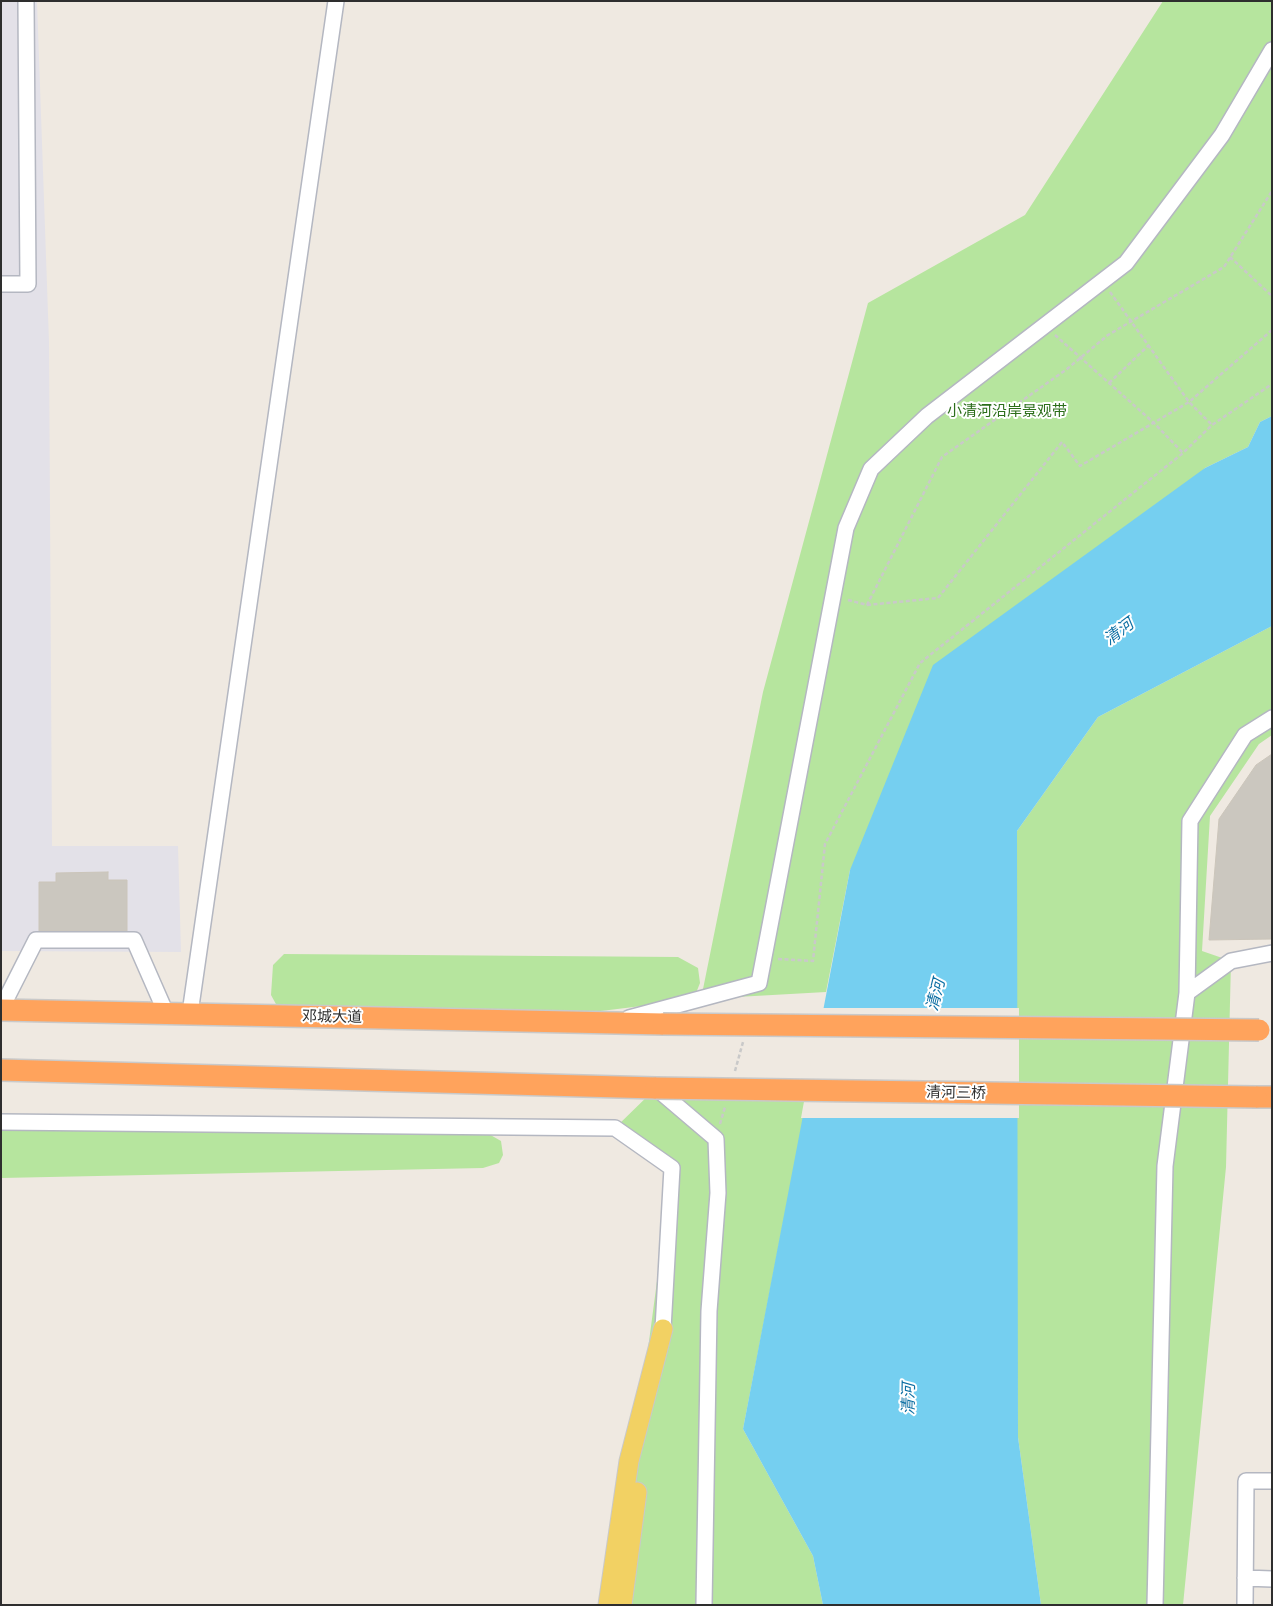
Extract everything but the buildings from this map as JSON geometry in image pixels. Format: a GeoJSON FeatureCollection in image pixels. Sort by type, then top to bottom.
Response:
{"type":"FeatureCollection","features":[{"type":"Feature","properties":{"kind":"highway","name":"邓城大道"},"geometry":{"type":"LineString","coordinates":[[1,1009],[663,1024],[1268,1030]]}},
{"type":"Feature","properties":{"kind":"highway"},"geometry":{"type":"LineString","coordinates":[[1,1070],[656,1088]]}},
{"type":"Feature","properties":{"kind":"highway","name":"清河三桥"},"geometry":{"type":"LineString","coordinates":[[656,1088],[1267,1098]]}},
{"type":"Feature","properties":{"kind":"main road"},"geometry":{"type":"LineString","coordinates":[[608,1605],[629,1461],[663,1329]]}},
{"type":"Feature","properties":{"kind":"main road"},"geometry":{"type":"LineString","coordinates":[[622,1605],[644,1441],[663,1329]]}},
{"type":"Feature","properties":{"kind":"street"},"geometry":{"type":"LineString","coordinates":[[1,284],[28,284],[26,1]]}},
{"type":"Feature","properties":{"kind":"street"},"geometry":{"type":"LineString","coordinates":[[190,1014],[336,1]]}},
{"type":"Feature","properties":{"kind":"street"},"geometry":{"type":"LineString","coordinates":[[612,1023],[759,983],[846,528],[871,469],[927,416],[1126,263],[1222,135],[1272,50]]}},
{"type":"Feature","properties":{"kind":"street"},"geometry":{"type":"LineString","coordinates":[[1155,1605],[1165,1166],[1187,993],[1190,821],[1245,735],[1272,718]]}},
{"type":"Feature","properties":{"kind":"street"},"geometry":{"type":"LineString","coordinates":[[1,1009],[36,940],[134,940],[166,1013]]}},
{"type":"Feature","properties":{"kind":"street"},"geometry":{"type":"LineString","coordinates":[[1187,993],[1231,961],[1272,953]]}},
{"type":"Feature","properties":{"kind":"street"},"geometry":{"type":"LineString","coordinates":[[656,1088],[716,1139],[718,1193],[709,1311],[704,1605]]}},
{"type":"Feature","properties":{"kind":"street"},"geometry":{"type":"LineString","coordinates":[[1,1122],[615,1128],[672,1168],[663,1329]]}},
{"type":"Feature","properties":{"kind":"street"},"geometry":{"type":"LineString","coordinates":[[1245,1605],[1246,1481],[1272,1481]]}},
{"type":"Feature","properties":{"kind":"street"},"geometry":{"type":"LineString","coordinates":[[1245,1578],[1272,1579]]}},
{"type":"Feature","properties":{"kind":"path"},"geometry":{"type":"LineString","coordinates":[[867,605],[942,458],[1080,358],[1108,335],[1224,267],[1272,191]]}},
{"type":"Feature","properties":{"kind":"path"},"geometry":{"type":"LineString","coordinates":[[1230,257],[1272,296]]}},
{"type":"Feature","properties":{"kind":"path"},"geometry":{"type":"LineString","coordinates":[[1102,282],[1189,402],[1212,425]]}},
{"type":"Feature","properties":{"kind":"path"},"geometry":{"type":"LineString","coordinates":[[1044,326],[1154,423],[1183,453]]}},
{"type":"Feature","properties":{"kind":"path"},"geometry":{"type":"LineString","coordinates":[[833,597],[867,605],[938,598],[1062,442],[1080,466],[1189,402],[1272,330]]}},
{"type":"Feature","properties":{"kind":"path"},"geometry":{"type":"LineString","coordinates":[[1109,383],[1149,345]]}},
{"type":"Feature","properties":{"kind":"path"},"geometry":{"type":"LineString","coordinates":[[764,959],[813,961],[825,844],[920,663],[1183,453],[1212,425],[1272,384]]}},
{"type":"Feature","properties":{"kind":"path"},"geometry":{"type":"LineString","coordinates":[[734,1075],[744,1038]]}},
{"type":"Feature","properties":{"kind":"path"},"geometry":{"type":"LineString","coordinates":[[716,1139],[726,1103]]}},
{"type":"Feature","properties":{"kind":"shaded area"},"geometry":{"type":"Polygon","coordinates":[[[1,1],[37,1],[49,342],[52,846],[178,846],[181,952],[1,951],[1,1]]]}},
{"type":"Feature","properties":{"kind":"green space","name":"小清河沿岸景观带"},"geometry":{"type":"Polygon","coordinates":[[[1163,1],[1272,1],[1272,416],[1260,422],[1248,447],[1205,468],[850,870],[826,992],[701,999],[763,692],[868,303],[1025,215],[1163,1]]]}},
{"type":"Feature","properties":{"kind":"green space"},"geometry":{"type":"Polygon","coordinates":[[[1272,626],[1272,735],[1259,744],[1210,816],[1202,951],[1231,961],[1226,1167],[1183,1605],[1041,1605],[1018,1437],[1014,1172],[1017,831],[1098,717],[1272,626]]]}},
{"type":"Feature","properties":{"kind":"green space"},"geometry":{"type":"Polygon","coordinates":[[[284,954],[678,957],[698,968],[700,983],[696,993],[666,1003],[593,1012],[277,1006],[271,995],[273,965],[284,954]]]}},
{"type":"Feature","properties":{"kind":"green space"},"geometry":{"type":"Polygon","coordinates":[[[656,1088],[809,1090],[743,1429],[813,1556],[823,1605],[614,1605],[672,1168],[615,1128],[656,1088]]]}},
{"type":"Feature","properties":{"kind":"green space"},"geometry":{"type":"Polygon","coordinates":[[[1,1128],[487,1133],[501,1141],[503,1155],[499,1163],[483,1168],[1,1178],[1,1128]]]}},
{"type":"Feature","properties":{"kind":"water","name":"清河"},"geometry":{"type":"Polygon","coordinates":[[[1272,416],[1272,626],[1098,717],[1017,831],[1018,1437],[1041,1605],[823,1605],[813,1556],[743,1429],[850,870],[933,665],[1205,468],[1248,447],[1260,422],[1272,416]]]}},
{"type":"Feature","properties":{"kind":"pier"},"geometry":{"type":"Polygon","coordinates":[[[821,1008],[1019,1008],[1019,1118],[801,1118],[821,1008]]]}}]}
